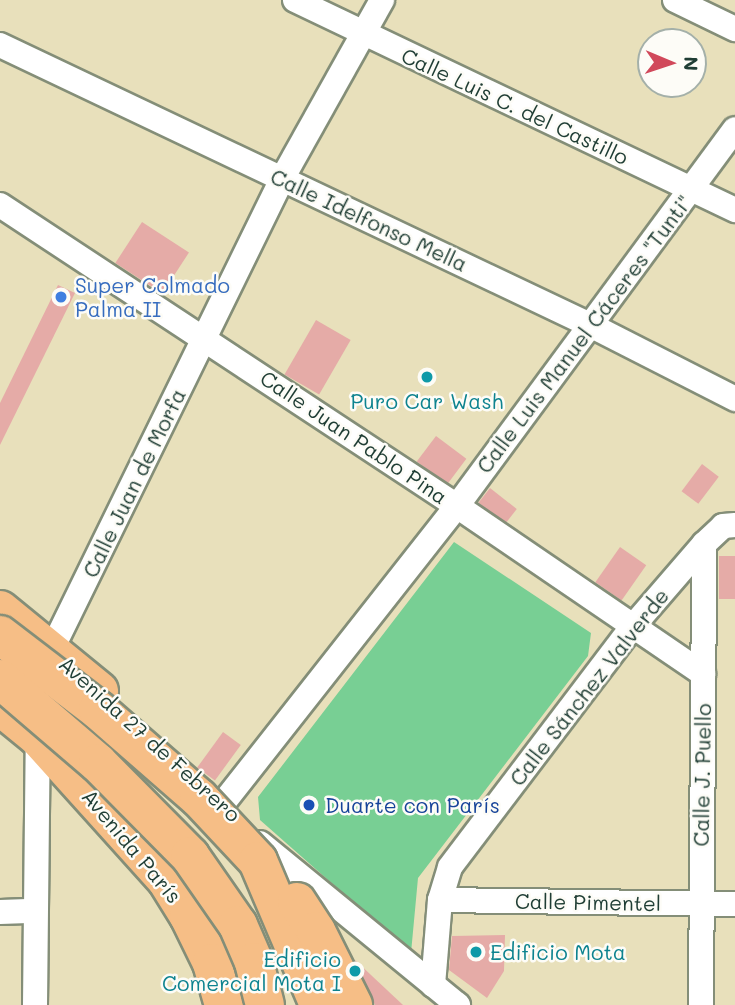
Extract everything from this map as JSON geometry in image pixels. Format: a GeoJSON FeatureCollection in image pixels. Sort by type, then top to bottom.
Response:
{"type":"FeatureCollection","features":[{"type":"Feature","properties":{"kind":"main road","name":"Avenida 27 de Febrero"},"geometry":{"type":"LineString","coordinates":[[0,610],[51,649],[224,802],[259,852]]}},
{"type":"Feature","properties":{"kind":"main road"},"geometry":{"type":"LineString","coordinates":[[0,635],[98,709],[259,852],[316,931],[353,1005]]}},
{"type":"Feature","properties":{"kind":"main road"},"geometry":{"type":"LineString","coordinates":[[2,690],[38,737]]}},
{"type":"Feature","properties":{"kind":"main road"},"geometry":{"type":"LineString","coordinates":[[2,690],[69,758],[153,830],[186,864],[230,937],[246,978],[252,1005]]}},
{"type":"Feature","properties":{"kind":"main road"},"geometry":{"type":"LineString","coordinates":[[2,690],[98,762],[190,856],[238,925],[254,962],[265,1005]]}},
{"type":"Feature","properties":{"kind":"main road","name":"Avenida París"},"geometry":{"type":"LineString","coordinates":[[38,737],[166,879],[212,963],[224,1005]]}},
{"type":"Feature","properties":{"kind":"main road"},"geometry":{"type":"LineString","coordinates":[[259,852],[318,1005]]}},
{"type":"Feature","properties":{"kind":"street","name":"Calle Luis C. del Castillo"},"geometry":{"type":"LineString","coordinates":[[295,0],[735,210]]}},
{"type":"Feature","properties":{"kind":"street","name":"Calle Juan de Morfa"},"geometry":{"type":"LineString","coordinates":[[35,1005],[38,737],[51,649],[206,339],[282,179],[365,35],[382,0]]}},
{"type":"Feature","properties":{"kind":"street"},"geometry":{"type":"LineString","coordinates":[[676,0],[735,30]]}},
{"type":"Feature","properties":{"kind":"street","name":"Calle Idelfonso Mella"},"geometry":{"type":"LineString","coordinates":[[0,45],[592,326],[735,399]]}},
{"type":"Feature","properties":{"kind":"street","name":"Calle Luis Manuel Cáceres \"Tunti\""},"geometry":{"type":"LineString","coordinates":[[224,802],[457,506],[735,129]]}},
{"type":"Feature","properties":{"kind":"street","name":"Calle Juan Pablo Pina"},"geometry":{"type":"LineString","coordinates":[[0,205],[457,506],[703,674]]}},
{"type":"Feature","properties":{"kind":"street","name":"Calle Sánchez Valverde"},"geometry":{"type":"LineString","coordinates":[[433,985],[440,900],[450,867],[634,625],[704,544],[723,526],[735,525]]}},
{"type":"Feature","properties":{"kind":"street","name":"Calle J. Puello"},"geometry":{"type":"LineString","coordinates":[[701,1005],[704,544]]}},
{"type":"Feature","properties":{"kind":"street"},"geometry":{"type":"LineString","coordinates":[[259,852],[458,1005]]}},
{"type":"Feature","properties":{"kind":"street","name":"Calle Pimentel"},"geometry":{"type":"LineString","coordinates":[[440,900],[735,904]]}},
{"type":"Feature","properties":{"kind":"street"},"geometry":{"type":"LineString","coordinates":[[0,912],[35,911]]}},
{"type":"Feature","properties":{"kind":"green space"},"geometry":{"type":"Polygon","coordinates":[[[454,542],[591,633],[588,656],[418,878],[411,953],[260,820],[258,797],[454,542]]]}},
{"type":"Feature","properties":{"kind":"building"},"geometry":{"type":"Polygon","coordinates":[[[142,222],[189,252],[162,294],[115,263],[142,222]]]}},
{"type":"Feature","properties":{"kind":"building"},"geometry":{"type":"Polygon","coordinates":[[[58,285],[75,293],[0,445],[0,403],[58,285]]]}},
{"type":"Feature","properties":{"kind":"building"},"geometry":{"type":"Polygon","coordinates":[[[316,320],[351,340],[319,395],[284,375],[316,320]]]}},
{"type":"Feature","properties":{"kind":"building"},"geometry":{"type":"Polygon","coordinates":[[[436,436],[466,459],[447,484],[417,462],[436,436]]]}},
{"type":"Feature","properties":{"kind":"building"},"geometry":{"type":"Polygon","coordinates":[[[702,464],[719,477],[698,504],[682,491],[702,464]]]}},
{"type":"Feature","properties":{"kind":"building"},"geometry":{"type":"Polygon","coordinates":[[[490,488],[517,509],[505,524],[478,503],[490,488]]]}},
{"type":"Feature","properties":{"kind":"building"},"geometry":{"type":"Polygon","coordinates":[[[620,547],[646,565],[622,601],[595,582],[620,547]]]}},
{"type":"Feature","properties":{"kind":"building"},"geometry":{"type":"Polygon","coordinates":[[[719,556],[735,556],[735,599],[719,599],[719,556]]]}},
{"type":"Feature","properties":{"kind":"building"},"geometry":{"type":"Polygon","coordinates":[[[223,732],[241,745],[215,781],[197,768],[223,732]]]}},
{"type":"Feature","properties":{"kind":"building","name":"Edificio Mota"},"geometry":{"type":"Polygon","coordinates":[[[505,935],[504,971],[487,998],[449,970],[452,936],[505,935]]]}},
{"type":"Feature","properties":{"kind":"building"},"geometry":{"type":"Polygon","coordinates":[[[355,960],[403,1005],[375,1005],[355,960]]]}},
{"type":"Feature","properties":{"kind":"place","name":"Super Colmado Palma II"},"geometry":{"type":"Point","coordinates":[61,297]}},
{"type":"Feature","properties":{"kind":"place","name":"Puro Car Wash"},"geometry":{"type":"Point","coordinates":[427,377]}},
{"type":"Feature","properties":{"kind":"place","name":"Duarte con París"},"geometry":{"type":"Point","coordinates":[309,805]}},
{"type":"Feature","properties":{"kind":"place","name":"Edificio Mota"},"geometry":{"type":"Point","coordinates":[476,952]}},
{"type":"Feature","properties":{"kind":"place","name":"Edificio Comercial Mota I"},"geometry":{"type":"Point","coordinates":[355,971]}}]}
